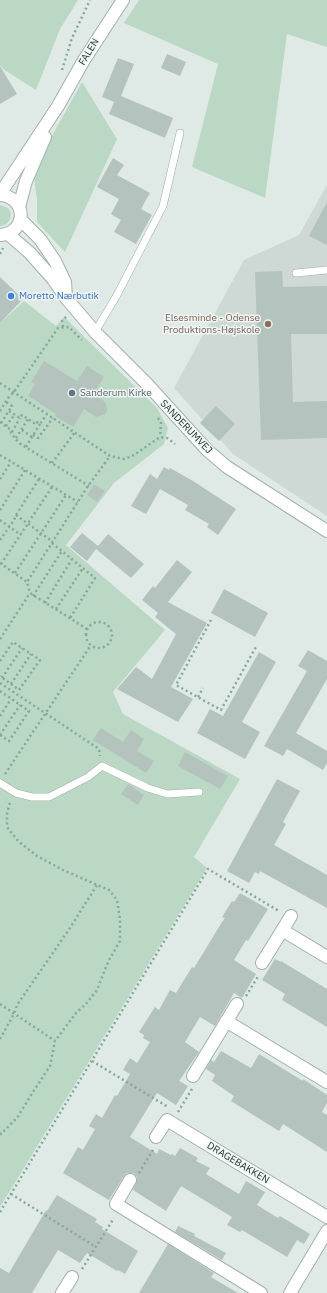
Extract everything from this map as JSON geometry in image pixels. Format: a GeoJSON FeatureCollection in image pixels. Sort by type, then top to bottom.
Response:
{"type":"FeatureCollection","features":[{"type":"Feature","properties":{"kind":"street","name":"FALEN"},"geometry":{"type":"LineString","coordinates":[[0,195],[58,106],[84,60],[123,0]]}},
{"type":"Feature","properties":{"kind":"street","name":"FALEN"},"geometry":{"type":"LineString","coordinates":[[21,220],[20,207],[26,181],[58,106]]}},
{"type":"Feature","properties":{"kind":"street"},"geometry":{"type":"LineString","coordinates":[[0,195],[11,197],[20,207]]}},
{"type":"Feature","properties":{"kind":"street"},"geometry":{"type":"LineString","coordinates":[[2,236],[18,226],[21,220],[40,239],[55,261],[65,282],[66,298]]}},
{"type":"Feature","properties":{"kind":"street","name":"SANDERUMVEJ"},"geometry":{"type":"LineString","coordinates":[[2,236],[30,253],[53,279],[66,298],[95,332],[148,385],[207,450],[227,467],[327,532]]}},
{"type":"Feature","properties":{"kind":"street"},"geometry":{"type":"LineString","coordinates":[[262,963],[291,916]]}},
{"type":"Feature","properties":{"kind":"street"},"geometry":{"type":"LineString","coordinates":[[282,930],[327,957]]}},
{"type":"Feature","properties":{"kind":"street"},"geometry":{"type":"LineString","coordinates":[[193,1076],[237,1004]]}},
{"type":"Feature","properties":{"kind":"street"},"geometry":{"type":"LineString","coordinates":[[226,1021],[327,1082]]}},
{"type":"Feature","properties":{"kind":"street","name":"DRAGEBAKKEN"},"geometry":{"type":"LineString","coordinates":[[156,1137],[167,1120],[327,1217]]}},
{"type":"Feature","properties":{"kind":"street"},"geometry":{"type":"LineString","coordinates":[[130,1180],[116,1204],[261,1293]]}},
{"type":"Feature","properties":{"kind":"street"},"geometry":{"type":"LineString","coordinates":[[290,1293],[327,1231]]}},
{"type":"Feature","properties":{"kind":"street"},"geometry":{"type":"LineString","coordinates":[[65,1292],[72,1277]]}},
{"type":"Feature","properties":{"kind":"lane"},"geometry":{"type":"LineString","coordinates":[[95,332],[117,295],[163,206],[180,133]]}},
{"type":"Feature","properties":{"kind":"lane"},"geometry":{"type":"LineString","coordinates":[[296,273],[327,270]]}},
{"type":"Feature","properties":{"kind":"lane"},"geometry":{"type":"LineString","coordinates":[[0,783],[16,793],[32,797],[49,797],[88,777],[102,766],[148,788],[168,794],[199,792]]}},
{"type":"Feature","properties":{"kind":"path"},"geometry":{"type":"LineString","coordinates":[[60,76],[72,38],[90,0]]}},
{"type":"Feature","properties":{"kind":"path"},"geometry":{"type":"LineString","coordinates":[[62,321],[63,328]]}},
{"type":"Feature","properties":{"kind":"path"},"geometry":{"type":"LineString","coordinates":[[0,411],[58,328],[69,327],[85,343]]}},
{"type":"Feature","properties":{"kind":"path"},"geometry":{"type":"LineString","coordinates":[[0,383],[110,456],[124,459],[134,455],[160,437],[166,438],[175,444]]}},
{"type":"Feature","properties":{"kind":"path"},"geometry":{"type":"LineString","coordinates":[[6,402],[12,406],[0,422],[11,430],[16,439],[26,447],[89,486]]}},
{"type":"Feature","properties":{"kind":"path"},"geometry":{"type":"LineString","coordinates":[[9,411],[20,418]]}},
{"type":"Feature","properties":{"kind":"path"},"geometry":{"type":"LineString","coordinates":[[155,412],[161,422],[160,437]]}},
{"type":"Feature","properties":{"kind":"path"},"geometry":{"type":"LineString","coordinates":[[6,426],[15,414]]}},
{"type":"Feature","properties":{"kind":"path"},"geometry":{"type":"LineString","coordinates":[[26,447],[47,414]]}},
{"type":"Feature","properties":{"kind":"path"},"geometry":{"type":"LineString","coordinates":[[11,432],[22,415],[34,423],[35,421],[40,424]]}},
{"type":"Feature","properties":{"kind":"path"},"geometry":{"type":"LineString","coordinates":[[22,430],[38,438],[53,418]]}},
{"type":"Feature","properties":{"kind":"path"},"geometry":{"type":"LineString","coordinates":[[16,439],[28,419]]}},
{"type":"Feature","properties":{"kind":"path"},"geometry":{"type":"LineString","coordinates":[[52,463],[75,432]]}},
{"type":"Feature","properties":{"kind":"path"},"geometry":{"type":"LineString","coordinates":[[0,455],[78,502]]}},
{"type":"Feature","properties":{"kind":"path"},"geometry":{"type":"LineString","coordinates":[[27,582],[78,502],[110,456]]}},
{"type":"Feature","properties":{"kind":"path"},"geometry":{"type":"LineString","coordinates":[[0,479],[11,462]]}},
{"type":"Feature","properties":{"kind":"path"},"geometry":{"type":"LineString","coordinates":[[0,510],[25,470]]}},
{"type":"Feature","properties":{"kind":"path"},"geometry":{"type":"LineString","coordinates":[[0,540],[10,527],[39,479]]}},
{"type":"Feature","properties":{"kind":"path"},"geometry":{"type":"LineString","coordinates":[[0,639],[30,594],[27,582],[0,563],[21,535],[52,487]]}},
{"type":"Feature","properties":{"kind":"path"},"geometry":{"type":"LineString","coordinates":[[15,573],[66,495]]}},
{"type":"Feature","properties":{"kind":"path"},"geometry":{"type":"LineString","coordinates":[[16,515],[41,533],[95,578],[70,618]]}},
{"type":"Feature","properties":{"kind":"path"},"geometry":{"type":"LineString","coordinates":[[0,520],[21,535]]}},
{"type":"Feature","properties":{"kind":"path"},"geometry":{"type":"LineString","coordinates":[[34,596],[62,551]]}},
{"type":"Feature","properties":{"kind":"path"},"geometry":{"type":"LineString","coordinates":[[45,603],[72,559]]}},
{"type":"Feature","properties":{"kind":"path"},"geometry":{"type":"LineString","coordinates":[[56,609],[83,568]]}},
{"type":"Feature","properties":{"kind":"path"},"geometry":{"type":"LineString","coordinates":[[30,594],[87,629]]}},
{"type":"Feature","properties":{"kind":"path"},"geometry":{"type":"LineString","coordinates":[[212,620],[176,685],[221,710],[257,645]]}},
{"type":"Feature","properties":{"kind":"path"},"geometry":{"type":"LineString","coordinates":[[101,622],[108,626],[111,634],[109,642],[103,647],[91,645],[86,638],[87,629],[92,624],[101,622]]}},
{"type":"Feature","properties":{"kind":"path"},"geometry":{"type":"LineString","coordinates":[[0,661],[13,642],[22,648],[31,654],[40,660],[19,690],[1,677],[22,648]]}},
{"type":"Feature","properties":{"kind":"path"},"geometry":{"type":"LineString","coordinates":[[4,776],[91,645]]}},
{"type":"Feature","properties":{"kind":"path"},"geometry":{"type":"LineString","coordinates":[[11,684],[31,654]]}},
{"type":"Feature","properties":{"kind":"path"},"geometry":{"type":"LineString","coordinates":[[0,683],[99,749],[102,766]]}},
{"type":"Feature","properties":{"kind":"path"},"geometry":{"type":"LineString","coordinates":[[198,697],[203,688]]}},
{"type":"Feature","properties":{"kind":"path"},"geometry":{"type":"LineString","coordinates":[[0,691],[29,711],[9,741],[0,735],[20,705]]}},
{"type":"Feature","properties":{"kind":"path"},"geometry":{"type":"LineString","coordinates":[[0,716],[11,699]]}},
{"type":"Feature","properties":{"kind":"path"},"geometry":{"type":"LineString","coordinates":[[0,1133],[2,1134],[17,1118],[50,1066],[55,1041],[76,1013],[86,1004],[97,990],[108,962],[120,941],[120,919],[117,900],[109,890],[63,870],[37,856],[18,840],[7,827],[8,805],[16,793]]}},
{"type":"Feature","properties":{"kind":"path"},"geometry":{"type":"LineString","coordinates":[[0,1212],[208,869],[291,916]]}},
{"type":"Feature","properties":{"kind":"path"},"geometry":{"type":"LineString","coordinates":[[0,1039],[14,1014],[17,1005],[70,928],[97,885]]}},
{"type":"Feature","properties":{"kind":"path"},"geometry":{"type":"LineString","coordinates":[[237,1004],[241,1004],[253,985],[264,966],[262,963]]}},
{"type":"Feature","properties":{"kind":"path"},"geometry":{"type":"LineString","coordinates":[[0,1004],[55,1041]]}},
{"type":"Feature","properties":{"kind":"path"},"geometry":{"type":"LineString","coordinates":[[178,1113],[196,1083],[193,1076]]}},
{"type":"Feature","properties":{"kind":"path"},"geometry":{"type":"LineString","coordinates":[[130,1180],[135,1181],[158,1141],[156,1137]]}},
{"type":"Feature","properties":{"kind":"path"},"geometry":{"type":"LineString","coordinates":[[11,1194],[96,1247]]}},
{"type":"Feature","properties":{"kind":"path"},"geometry":{"type":"LineString","coordinates":[[72,1277],[77,1277],[121,1207]]}},
{"type":"Feature","properties":{"kind":"shaded area","name":"Elsesminde - Odense Produktions-Højskole"},"geometry":{"type":"Polygon","coordinates":[[[327,185],[327,516],[233,454],[174,388],[244,260],[299,235],[327,185]]]}},
{"type":"Feature","properties":{"kind":"green space"},"geometry":{"type":"Polygon","coordinates":[[[0,0],[78,0],[60,29],[36,90],[3,69],[0,65],[0,0]]]}},
{"type":"Feature","properties":{"kind":"green space"},"geometry":{"type":"Polygon","coordinates":[[[139,0],[327,0],[327,47],[287,34],[265,198],[192,167],[218,64],[124,23],[139,0]]]}},
{"type":"Feature","properties":{"kind":"green space"},"geometry":{"type":"Polygon","coordinates":[[[82,82],[117,139],[65,252],[37,222],[37,199],[33,170],[82,82]]]}},
{"type":"Feature","properties":{"kind":"green space"},"geometry":{"type":"Polygon","coordinates":[[[0,205],[8,208],[11,217],[9,222],[0,226],[0,205]]]}},
{"type":"Feature","properties":{"kind":"green space"},"geometry":{"type":"Polygon","coordinates":[[[24,301],[56,326],[64,317],[157,408],[168,428],[164,444],[114,483],[66,545],[165,630],[113,692],[123,714],[240,779],[194,857],[207,868],[0,1207],[0,323],[24,301]]]}},
{"type":"Feature","properties":{"kind":"building"},"geometry":{"type":"Polygon","coordinates":[[[167,54],[186,62],[180,76],[161,68],[167,54]]]}},
{"type":"Feature","properties":{"kind":"building"},"geometry":{"type":"Polygon","coordinates":[[[118,58],[134,64],[121,96],[173,118],[165,138],[109,114],[114,102],[102,97],[118,58]]]}},
{"type":"Feature","properties":{"kind":"building"},"geometry":{"type":"Polygon","coordinates":[[[0,66],[17,94],[0,104],[0,66]]]}},
{"type":"Feature","properties":{"kind":"building"},"geometry":{"type":"Polygon","coordinates":[[[113,158],[124,165],[117,175],[150,193],[141,209],[152,215],[136,244],[114,232],[121,220],[111,214],[119,199],[97,187],[113,158]]]}},
{"type":"Feature","properties":{"kind":"building"},"geometry":{"type":"Polygon","coordinates":[[[327,202],[327,245],[309,236],[327,202]]]}},
{"type":"Feature","properties":{"kind":"building"},"geometry":{"type":"Polygon","coordinates":[[[282,271],[283,287],[327,286],[327,334],[291,334],[293,402],[327,401],[327,438],[261,440],[255,272],[282,271]]]}},
{"type":"Feature","properties":{"kind":"building"},"geometry":{"type":"Polygon","coordinates":[[[0,277],[23,299],[0,323],[0,277]]]}},
{"type":"Feature","properties":{"kind":"building","name":"Sanderum Kirke"},"geometry":{"type":"Polygon","coordinates":[[[44,361],[77,381],[87,366],[104,377],[93,394],[106,404],[107,411],[105,414],[96,417],[84,409],[73,427],[28,396],[35,384],[31,382],[44,361]]]}},
{"type":"Feature","properties":{"kind":"building"},"geometry":{"type":"Polygon","coordinates":[[[216,406],[235,424],[219,441],[200,423],[216,406]]]}},
{"type":"Feature","properties":{"kind":"building"},"geometry":{"type":"Polygon","coordinates":[[[164,467],[169,470],[170,468],[193,481],[236,509],[218,535],[207,527],[209,524],[185,510],[188,505],[160,489],[146,514],[131,506],[150,474],[157,479],[164,467]]]}},
{"type":"Feature","properties":{"kind":"building"},"geometry":{"type":"Polygon","coordinates":[[[94,484],[105,491],[97,502],[87,495],[94,484]]]}},
{"type":"Feature","properties":{"kind":"building"},"geometry":{"type":"Polygon","coordinates":[[[82,533],[98,546],[108,534],[144,564],[131,578],[96,549],[87,561],[70,547],[82,533]]]}},
{"type":"Feature","properties":{"kind":"building"},"geometry":{"type":"Polygon","coordinates":[[[177,560],[192,572],[168,602],[207,623],[171,687],[193,699],[178,722],[117,689],[136,667],[152,679],[176,634],[155,617],[158,613],[142,600],[153,586],[155,588],[177,560]]]}},
{"type":"Feature","properties":{"kind":"building"},"geometry":{"type":"Polygon","coordinates":[[[224,589],[268,613],[255,637],[211,613],[224,589]]]}},
{"type":"Feature","properties":{"kind":"building"},"geometry":{"type":"Polygon","coordinates":[[[308,650],[327,661],[327,679],[296,733],[327,751],[327,763],[323,770],[287,749],[283,756],[264,746],[307,671],[298,666],[308,650]]]}},
{"type":"Feature","properties":{"kind":"building"},"geometry":{"type":"Polygon","coordinates":[[[259,652],[276,662],[242,722],[260,732],[245,759],[197,733],[210,709],[223,716],[259,652]]]}},
{"type":"Feature","properties":{"kind":"building"},"geometry":{"type":"Polygon","coordinates":[[[101,728],[123,742],[131,730],[144,739],[137,751],[154,761],[146,773],[93,740],[101,728]]]}},
{"type":"Feature","properties":{"kind":"building"},"geometry":{"type":"Polygon","coordinates":[[[185,752],[228,776],[220,789],[178,766],[185,752]]]}},
{"type":"Feature","properties":{"kind":"building"},"geometry":{"type":"Polygon","coordinates":[[[277,779],[300,791],[283,822],[286,824],[274,845],[327,875],[327,908],[260,871],[259,874],[255,872],[249,883],[227,871],[277,779]]]}},
{"type":"Feature","properties":{"kind":"building"},"geometry":{"type":"Polygon","coordinates":[[[128,784],[144,795],[138,805],[121,794],[128,784]]]}},
{"type":"Feature","properties":{"kind":"building"},"geometry":{"type":"Polygon","coordinates":[[[240,893],[268,909],[234,960],[256,974],[242,998],[234,993],[215,1026],[200,1017],[185,1042],[199,1052],[179,1081],[188,1086],[176,1105],[157,1093],[130,1137],[157,1154],[159,1149],[175,1156],[180,1148],[198,1158],[196,1161],[210,1168],[206,1174],[239,1194],[246,1181],[265,1192],[257,1205],[278,1218],[280,1216],[310,1234],[304,1244],[297,1240],[287,1257],[242,1230],[240,1232],[227,1225],[232,1217],[181,1186],[166,1211],[133,1190],[137,1177],[133,1173],[127,1173],[124,1176],[109,1200],[63,1173],[78,1147],[83,1150],[95,1129],[89,1126],[96,1114],[102,1118],[115,1095],[117,1096],[130,1074],[123,1070],[130,1058],[137,1063],[150,1042],[143,1038],[144,1035],[139,1032],[155,1007],[159,1010],[170,990],[176,993],[192,967],[194,968],[225,918],[222,917],[232,901],[234,902],[240,893]]]}},
{"type":"Feature","properties":{"kind":"building"},"geometry":{"type":"Polygon","coordinates":[[[275,959],[281,961],[327,989],[327,1027],[282,1000],[285,994],[262,980],[275,959]]]}},
{"type":"Feature","properties":{"kind":"building"},"geometry":{"type":"Polygon","coordinates":[[[221,1051],[251,1068],[259,1054],[303,1081],[303,1079],[327,1095],[327,1103],[322,1112],[327,1115],[327,1152],[283,1124],[279,1131],[231,1101],[234,1096],[212,1081],[215,1075],[206,1069],[211,1060],[214,1062],[221,1051]]]}},
{"type":"Feature","properties":{"kind":"building"},"geometry":{"type":"Polygon","coordinates":[[[57,1195],[97,1219],[95,1222],[103,1227],[102,1229],[138,1251],[125,1274],[118,1270],[117,1271],[87,1253],[80,1263],[58,1250],[32,1293],[0,1293],[0,1268],[9,1273],[46,1210],[47,1211],[57,1195]]]}},
{"type":"Feature","properties":{"kind":"building"},"geometry":{"type":"Polygon","coordinates":[[[178,1226],[195,1234],[194,1236],[226,1253],[222,1260],[175,1232],[178,1226]]]}},
{"type":"Feature","properties":{"kind":"building"},"geometry":{"type":"Polygon","coordinates":[[[168,1244],[214,1273],[211,1277],[238,1293],[139,1293],[168,1244]]]}},
{"type":"Feature","properties":{"kind":"place","name":"Moretto Nærbutik"},"geometry":{"type":"Point","coordinates":[11,296]}},
{"type":"Feature","properties":{"kind":"place","name":"Elsesminde - Odense Produktions-Højskole"},"geometry":{"type":"Point","coordinates":[268,324]}},
{"type":"Feature","properties":{"kind":"place","name":"Sanderum Kirke"},"geometry":{"type":"Point","coordinates":[72,393]}}]}
